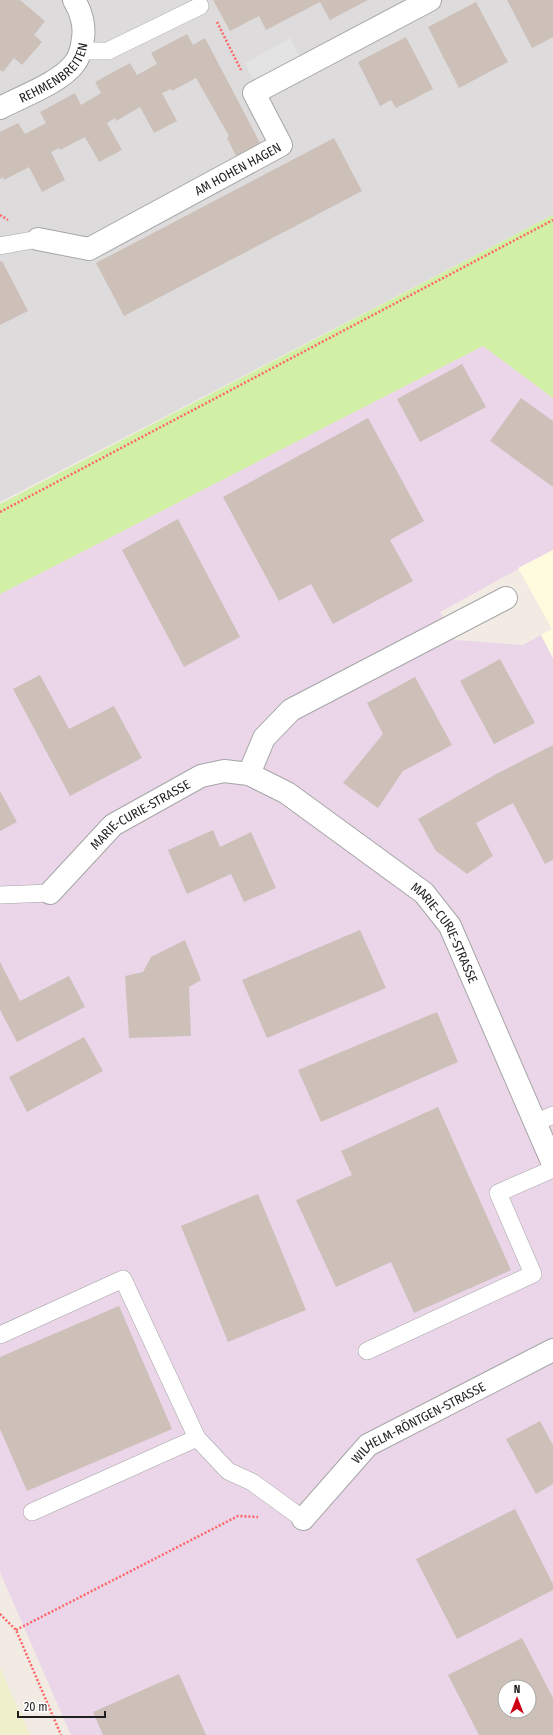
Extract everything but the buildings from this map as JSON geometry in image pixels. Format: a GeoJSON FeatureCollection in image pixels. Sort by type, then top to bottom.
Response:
{"type":"FeatureCollection","features":[{"type":"Feature","properties":{"kind":"street","name":"REHMENBREITEN"},"geometry":{"type":"LineString","coordinates":[[0,108],[65,74],[75,63],[82,51],[84,30],[78,6],[74,0]]}},
{"type":"Feature","properties":{"kind":"street"},"geometry":{"type":"LineString","coordinates":[[254,93],[430,0]]}},
{"type":"Feature","properties":{"kind":"street","name":"AM HOHEN HAGEN"},"geometry":{"type":"LineString","coordinates":[[38,239],[89,249],[281,145],[254,93]]}},
{"type":"Feature","properties":{"kind":"street"},"geometry":{"type":"LineString","coordinates":[[248,774],[264,738],[291,710],[506,598]]}},
{"type":"Feature","properties":{"kind":"street","name":"MARIE-CURIE-STRASSE"},"geometry":{"type":"LineString","coordinates":[[50,893],[113,825],[202,776],[224,771],[248,774],[287,793],[424,893],[450,926],[544,1119],[553,1164]]}},
{"type":"Feature","properties":{"kind":"street","name":"WILHELM-RÖNTGEN-STRASSE"},"geometry":{"type":"LineString","coordinates":[[303,1518],[368,1445],[553,1350]]}},
{"type":"Feature","properties":{"kind":"lane"},"geometry":{"type":"LineString","coordinates":[[82,51],[108,51],[200,6]]}},
{"type":"Feature","properties":{"kind":"lane","name":"AM HOHEN HAGEN"},"geometry":{"type":"LineString","coordinates":[[0,246],[38,239]]}},
{"type":"Feature","properties":{"kind":"lane"},"geometry":{"type":"LineString","coordinates":[[0,895],[50,893]]}},
{"type":"Feature","properties":{"kind":"lane"},"geometry":{"type":"LineString","coordinates":[[367,1351],[533,1274],[498,1194],[553,1169]]}},
{"type":"Feature","properties":{"kind":"lane"},"geometry":{"type":"LineString","coordinates":[[0,1335],[123,1279],[197,1438],[228,1471],[252,1482],[303,1518]]}},
{"type":"Feature","properties":{"kind":"lane"},"geometry":{"type":"LineString","coordinates":[[32,1512],[197,1438]]}},
{"type":"Feature","properties":{"kind":"path"},"geometry":{"type":"LineString","coordinates":[[200,6],[214,17],[254,93]]}},
{"type":"Feature","properties":{"kind":"path"},"geometry":{"type":"LineString","coordinates":[[0,512],[553,220]]}},
{"type":"Feature","properties":{"kind":"path"},"geometry":{"type":"LineString","coordinates":[[16,1630],[238,1516],[260,1517]]}},
{"type":"Feature","properties":{"kind":"path"},"geometry":{"type":"LineString","coordinates":[[0,1614],[16,1630],[61,1735]]}},
{"type":"Feature","properties":{"kind":"shaded area"},"geometry":{"type":"Polygon","coordinates":[[[0,0],[553,0],[553,215],[0,502],[0,0]]]}},
{"type":"Feature","properties":{"kind":"shaded area"},"geometry":{"type":"Polygon","coordinates":[[[290,38],[300,57],[254,81],[245,63],[290,38]]]}},
{"type":"Feature","properties":{"kind":"shaded area"},"geometry":{"type":"Polygon","coordinates":[[[483,346],[553,398],[553,550],[440,612],[455,640],[523,645],[541,635],[553,658],[553,1735],[71,1735],[0,1572],[0,594],[483,346]]]}},
{"type":"Feature","properties":{"kind":"shaded area"},"geometry":{"type":"Polygon","coordinates":[[[553,550],[553,658],[541,635],[552,629],[518,568],[553,550]]]}},
{"type":"Feature","properties":{"kind":"green space"},"geometry":{"type":"Polygon","coordinates":[[[553,215],[553,398],[483,346],[0,594],[0,504],[553,215]]]}},
{"type":"Feature","properties":{"kind":"green space"},"geometry":{"type":"Polygon","coordinates":[[[0,1668],[30,1735],[0,1735],[0,1668]]]}}]}
